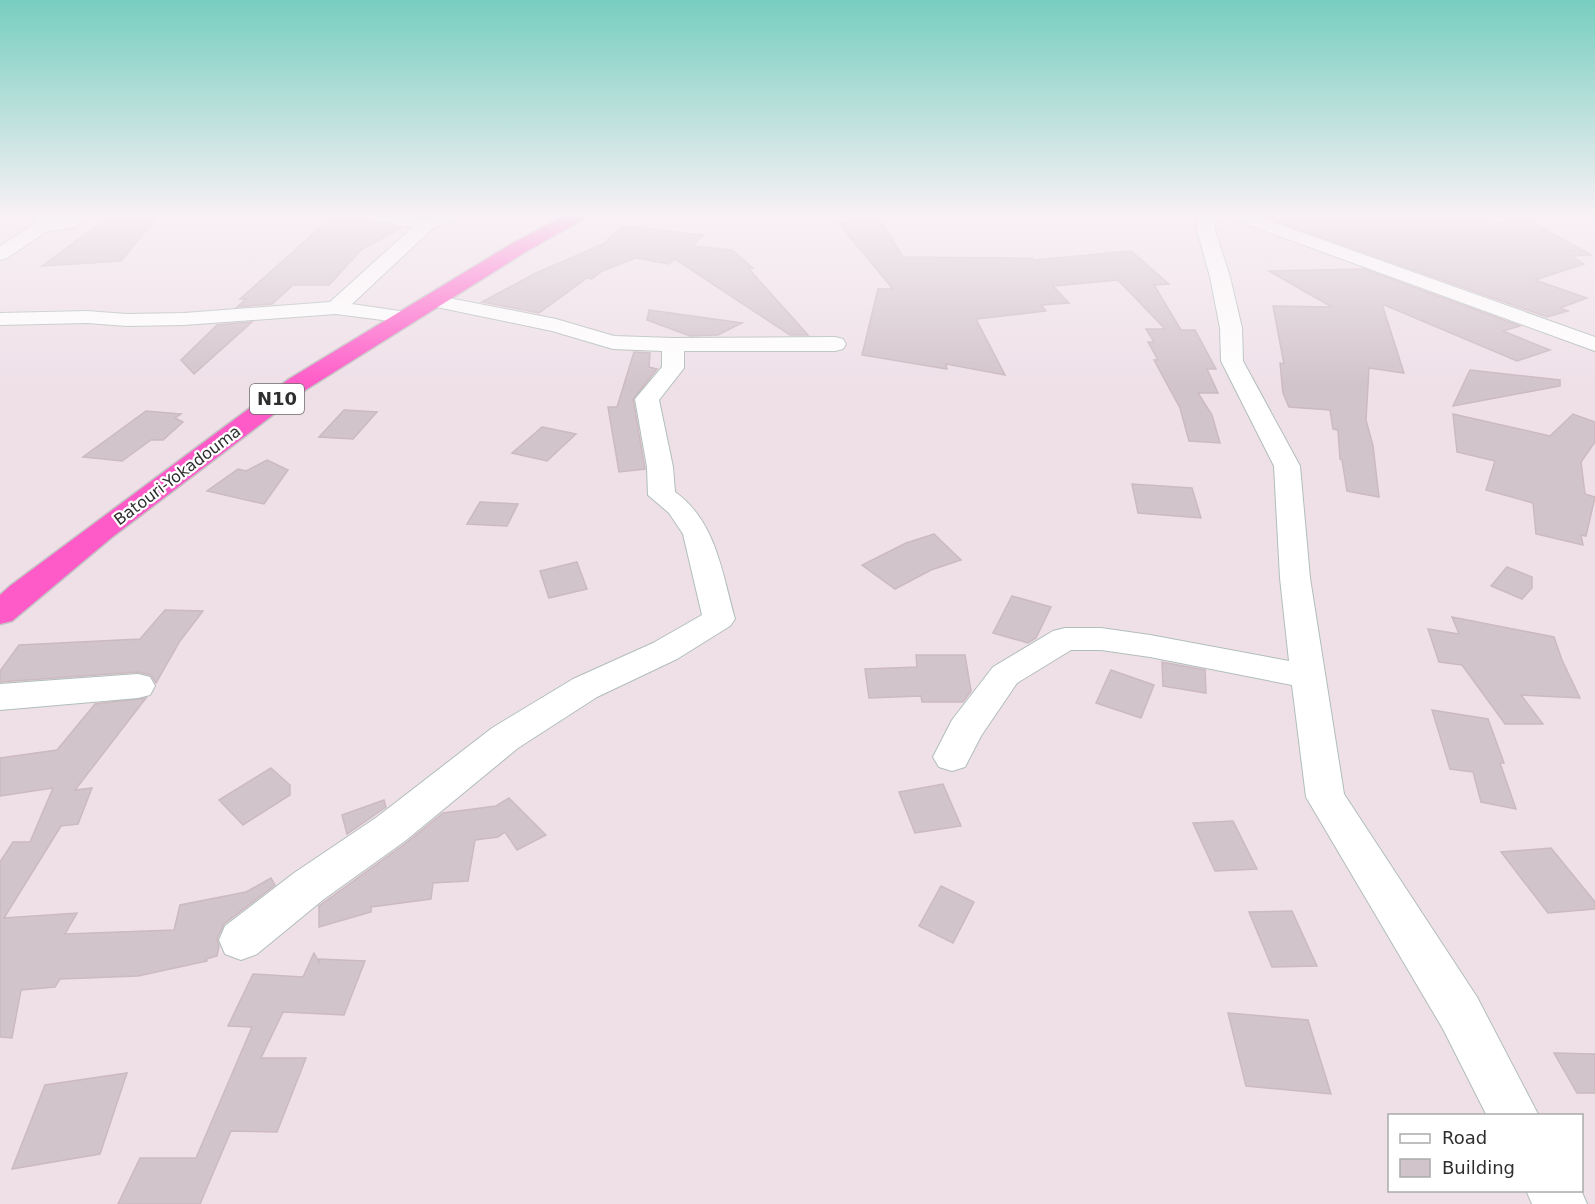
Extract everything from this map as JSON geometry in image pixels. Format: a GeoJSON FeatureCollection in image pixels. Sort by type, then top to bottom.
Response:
{"type":"FeatureCollection","features":[{"type":"Feature","properties":{"kind":"highway","name":"Batouri-Yokadouma"},"geometry":{"type":"LineString","coordinates":[[0,613],[74,552],[298,384],[482,272]]}},
{"type":"Feature","properties":{"kind":"street"},"geometry":{"type":"LineString","coordinates":[[336,308],[375,272]]}},
{"type":"Feature","properties":{"kind":"street"},"geometry":{"type":"LineString","coordinates":[[1217,272],[1231,328],[1233,361],[1287,466],[1295,578],[1325,796],[1460,1013],[1513,1114]]}},
{"type":"Feature","properties":{"kind":"street"},"geometry":{"type":"LineString","coordinates":[[1396,272],[1595,344]]}},
{"type":"Feature","properties":{"kind":"street"},"geometry":{"type":"LineString","coordinates":[[434,301],[556,325],[613,342],[673,345],[835,344]]}},
{"type":"Feature","properties":{"kind":"street"},"geometry":{"type":"LineString","coordinates":[[0,319],[87,317],[184,320],[336,308],[406,317]]}},
{"type":"Feature","properties":{"kind":"street"},"geometry":{"type":"LineString","coordinates":[[241,940],[309,886],[391,829],[505,738],[585,688],[665,651],[719,619],[697,534],[680,508],[662,495],[660,467],[648,399],[673,368],[673,345]]}},
{"type":"Feature","properties":{"kind":"street"},"geometry":{"type":"LineString","coordinates":[[952,757],[964,730],[1005,675],[1065,639],[1101,639],[1150,646],[1307,676]]}},
{"type":"Feature","properties":{"kind":"street"},"geometry":{"type":"LineString","coordinates":[[0,697],[138,686]]}},
{"type":"Feature","properties":{"kind":"building"},"geometry":{"type":"Polygon","coordinates":[[[270,272],[341,272],[329,285],[293,285],[272,304],[237,307],[246,299],[240,299],[270,272]]]}},
{"type":"Feature","properties":{"kind":"building"},"geometry":{"type":"Polygon","coordinates":[[[601,272],[592,279],[587,278],[539,313],[482,302],[536,273],[601,272]]]}},
{"type":"Feature","properties":{"kind":"building"},"geometry":{"type":"Polygon","coordinates":[[[695,272],[752,272],[808,335],[790,335],[695,272]]]}},
{"type":"Feature","properties":{"kind":"building"},"geometry":{"type":"Polygon","coordinates":[[[879,272],[1155,272],[1169,284],[1154,285],[1181,330],[1195,330],[1216,369],[1207,369],[1218,393],[1198,393],[1212,415],[1220,443],[1189,441],[1180,408],[1154,360],[1158,360],[1148,342],[1154,342],[1146,329],[1165,329],[1118,280],[1053,286],[1069,303],[1041,305],[1046,311],[976,319],[1005,375],[946,364],[947,369],[862,355],[878,289],[893,289],[879,272]]]}},
{"type":"Feature","properties":{"kind":"building"},"geometry":{"type":"Polygon","coordinates":[[[1271,272],[1373,272],[1520,326],[1503,331],[1550,350],[1517,361],[1382,304],[1404,373],[1369,368],[1366,420],[1373,446],[1379,497],[1347,491],[1340,459],[1338,430],[1333,429],[1330,410],[1289,407],[1283,393],[1280,363],[1284,364],[1273,306],[1332,307],[1271,272]]]}},
{"type":"Feature","properties":{"kind":"building"},"geometry":{"type":"Polygon","coordinates":[[[1420,272],[1559,272],[1535,280],[1587,298],[1560,308],[1568,311],[1547,317],[1420,272]]]}},
{"type":"Feature","properties":{"kind":"building"},"geometry":{"type":"Polygon","coordinates":[[[649,310],[742,323],[718,335],[690,336],[647,320],[649,310]]]}},
{"type":"Feature","properties":{"kind":"building"},"geometry":{"type":"Polygon","coordinates":[[[252,322],[194,374],[181,360],[217,325],[252,322]]]}},
{"type":"Feature","properties":{"kind":"building"},"geometry":{"type":"Polygon","coordinates":[[[634,352],[650,353],[649,367],[657,369],[633,399],[645,469],[619,472],[608,407],[617,407],[634,352]]]}},
{"type":"Feature","properties":{"kind":"building"},"geometry":{"type":"Polygon","coordinates":[[[1470,370],[1560,380],[1560,386],[1453,406],[1470,370]]]}},
{"type":"Feature","properties":{"kind":"building"},"geometry":{"type":"Polygon","coordinates":[[[344,410],[377,412],[353,439],[319,437],[344,410]]]}},
{"type":"Feature","properties":{"kind":"building"},"geometry":{"type":"Polygon","coordinates":[[[146,411],[181,414],[175,418],[183,422],[163,440],[151,440],[122,461],[83,457],[146,411]]]}},
{"type":"Feature","properties":{"kind":"building"},"geometry":{"type":"Polygon","coordinates":[[[1453,414],[1550,436],[1573,414],[1595,422],[1595,442],[1581,462],[1585,494],[1595,497],[1586,536],[1581,535],[1583,545],[1536,534],[1533,503],[1486,490],[1495,461],[1457,452],[1453,414]]]}},
{"type":"Feature","properties":{"kind":"building"},"geometry":{"type":"Polygon","coordinates":[[[542,427],[576,434],[547,461],[512,453],[542,427]]]}},
{"type":"Feature","properties":{"kind":"building"},"geometry":{"type":"Polygon","coordinates":[[[267,460],[288,470],[264,504],[207,491],[238,469],[246,471],[267,460]]]}},
{"type":"Feature","properties":{"kind":"building"},"geometry":{"type":"Polygon","coordinates":[[[1132,484],[1192,488],[1201,518],[1138,513],[1132,484]]]}},
{"type":"Feature","properties":{"kind":"building"},"geometry":{"type":"Polygon","coordinates":[[[480,502],[518,504],[507,526],[467,524],[480,502]]]}},
{"type":"Feature","properties":{"kind":"building"},"geometry":{"type":"Polygon","coordinates":[[[934,534],[961,560],[931,570],[895,589],[862,565],[906,543],[934,534]]]}},
{"type":"Feature","properties":{"kind":"building"},"geometry":{"type":"Polygon","coordinates":[[[577,562],[587,589],[549,598],[540,571],[577,562]]]}},
{"type":"Feature","properties":{"kind":"building"},"geometry":{"type":"Polygon","coordinates":[[[1507,567],[1532,577],[1532,588],[1522,599],[1491,586],[1507,567]]]}},
{"type":"Feature","properties":{"kind":"building"},"geometry":{"type":"Polygon","coordinates":[[[1012,596],[1051,607],[1036,638],[1028,643],[993,633],[1012,596]]]}},
{"type":"Feature","properties":{"kind":"building"},"geometry":{"type":"Polygon","coordinates":[[[165,610],[203,611],[180,641],[156,683],[151,675],[138,672],[0,682],[0,671],[19,645],[140,639],[165,610]]]}},
{"type":"Feature","properties":{"kind":"building"},"geometry":{"type":"Polygon","coordinates":[[[1452,617],[1554,637],[1580,698],[1521,695],[1543,724],[1505,724],[1462,665],[1439,662],[1428,629],[1459,634],[1452,617]]]}},
{"type":"Feature","properties":{"kind":"building"},"geometry":{"type":"Polygon","coordinates":[[[916,655],[965,655],[971,691],[963,702],[922,702],[921,696],[869,698],[865,669],[917,667],[916,655]]]}},
{"type":"Feature","properties":{"kind":"building"},"geometry":{"type":"Polygon","coordinates":[[[1162,662],[1205,670],[1206,693],[1163,686],[1162,662]]]}},
{"type":"Feature","properties":{"kind":"building"},"geometry":{"type":"Polygon","coordinates":[[[1111,670],[1154,685],[1141,718],[1096,703],[1111,670]]]}},
{"type":"Feature","properties":{"kind":"building"},"geometry":{"type":"Polygon","coordinates":[[[146,698],[75,790],[92,788],[78,824],[61,826],[4,918],[77,913],[65,934],[174,930],[180,905],[246,892],[271,878],[275,885],[224,924],[217,939],[219,946],[217,956],[206,959],[207,961],[138,976],[60,979],[55,987],[21,990],[12,1038],[0,1037],[0,862],[13,842],[30,842],[53,788],[0,796],[0,758],[57,750],[95,704],[146,698]]]}},
{"type":"Feature","properties":{"kind":"building"},"geometry":{"type":"Polygon","coordinates":[[[1432,710],[1488,719],[1504,763],[1500,763],[1516,809],[1481,802],[1473,772],[1450,769],[1432,710]]]}},
{"type":"Feature","properties":{"kind":"building"},"geometry":{"type":"Polygon","coordinates":[[[271,768],[290,785],[290,795],[243,825],[219,800],[271,768]]]}},
{"type":"Feature","properties":{"kind":"building"},"geometry":{"type":"Polygon","coordinates":[[[943,784],[961,826],[915,833],[899,792],[943,784]]]}},
{"type":"Feature","properties":{"kind":"building"},"geometry":{"type":"Polygon","coordinates":[[[509,798],[546,835],[517,850],[505,832],[498,837],[475,840],[468,881],[433,883],[431,899],[371,907],[371,912],[319,927],[319,906],[406,843],[443,813],[496,806],[509,798]]]}},
{"type":"Feature","properties":{"kind":"building"},"geometry":{"type":"Polygon","coordinates":[[[384,800],[386,807],[347,834],[342,815],[384,800]]]}},
{"type":"Feature","properties":{"kind":"building"},"geometry":{"type":"Polygon","coordinates":[[[1233,821],[1257,869],[1215,871],[1193,823],[1233,821]]]}},
{"type":"Feature","properties":{"kind":"building"},"geometry":{"type":"Polygon","coordinates":[[[1551,848],[1595,902],[1595,909],[1548,913],[1501,852],[1551,848]]]}},
{"type":"Feature","properties":{"kind":"building"},"geometry":{"type":"Polygon","coordinates":[[[941,886],[974,902],[953,943],[919,926],[941,886]]]}},
{"type":"Feature","properties":{"kind":"building"},"geometry":{"type":"Polygon","coordinates":[[[1292,911],[1317,966],[1272,967],[1249,912],[1292,911]]]}},
{"type":"Feature","properties":{"kind":"building"},"geometry":{"type":"Polygon","coordinates":[[[314,953],[319,962],[319,959],[365,961],[344,1015],[283,1012],[261,1058],[306,1058],[277,1132],[231,1131],[200,1204],[118,1204],[140,1158],[196,1158],[252,1027],[228,1026],[253,974],[303,977],[314,953]]]}},
{"type":"Feature","properties":{"kind":"building"},"geometry":{"type":"Polygon","coordinates":[[[1228,1013],[1308,1020],[1331,1094],[1246,1086],[1228,1013]]]}},
{"type":"Feature","properties":{"kind":"building"},"geometry":{"type":"Polygon","coordinates":[[[1554,1053],[1595,1054],[1595,1093],[1577,1093],[1554,1053]]]}},
{"type":"Feature","properties":{"kind":"building"},"geometry":{"type":"Polygon","coordinates":[[[127,1073],[100,1154],[12,1169],[45,1085],[127,1073]]]}}]}
